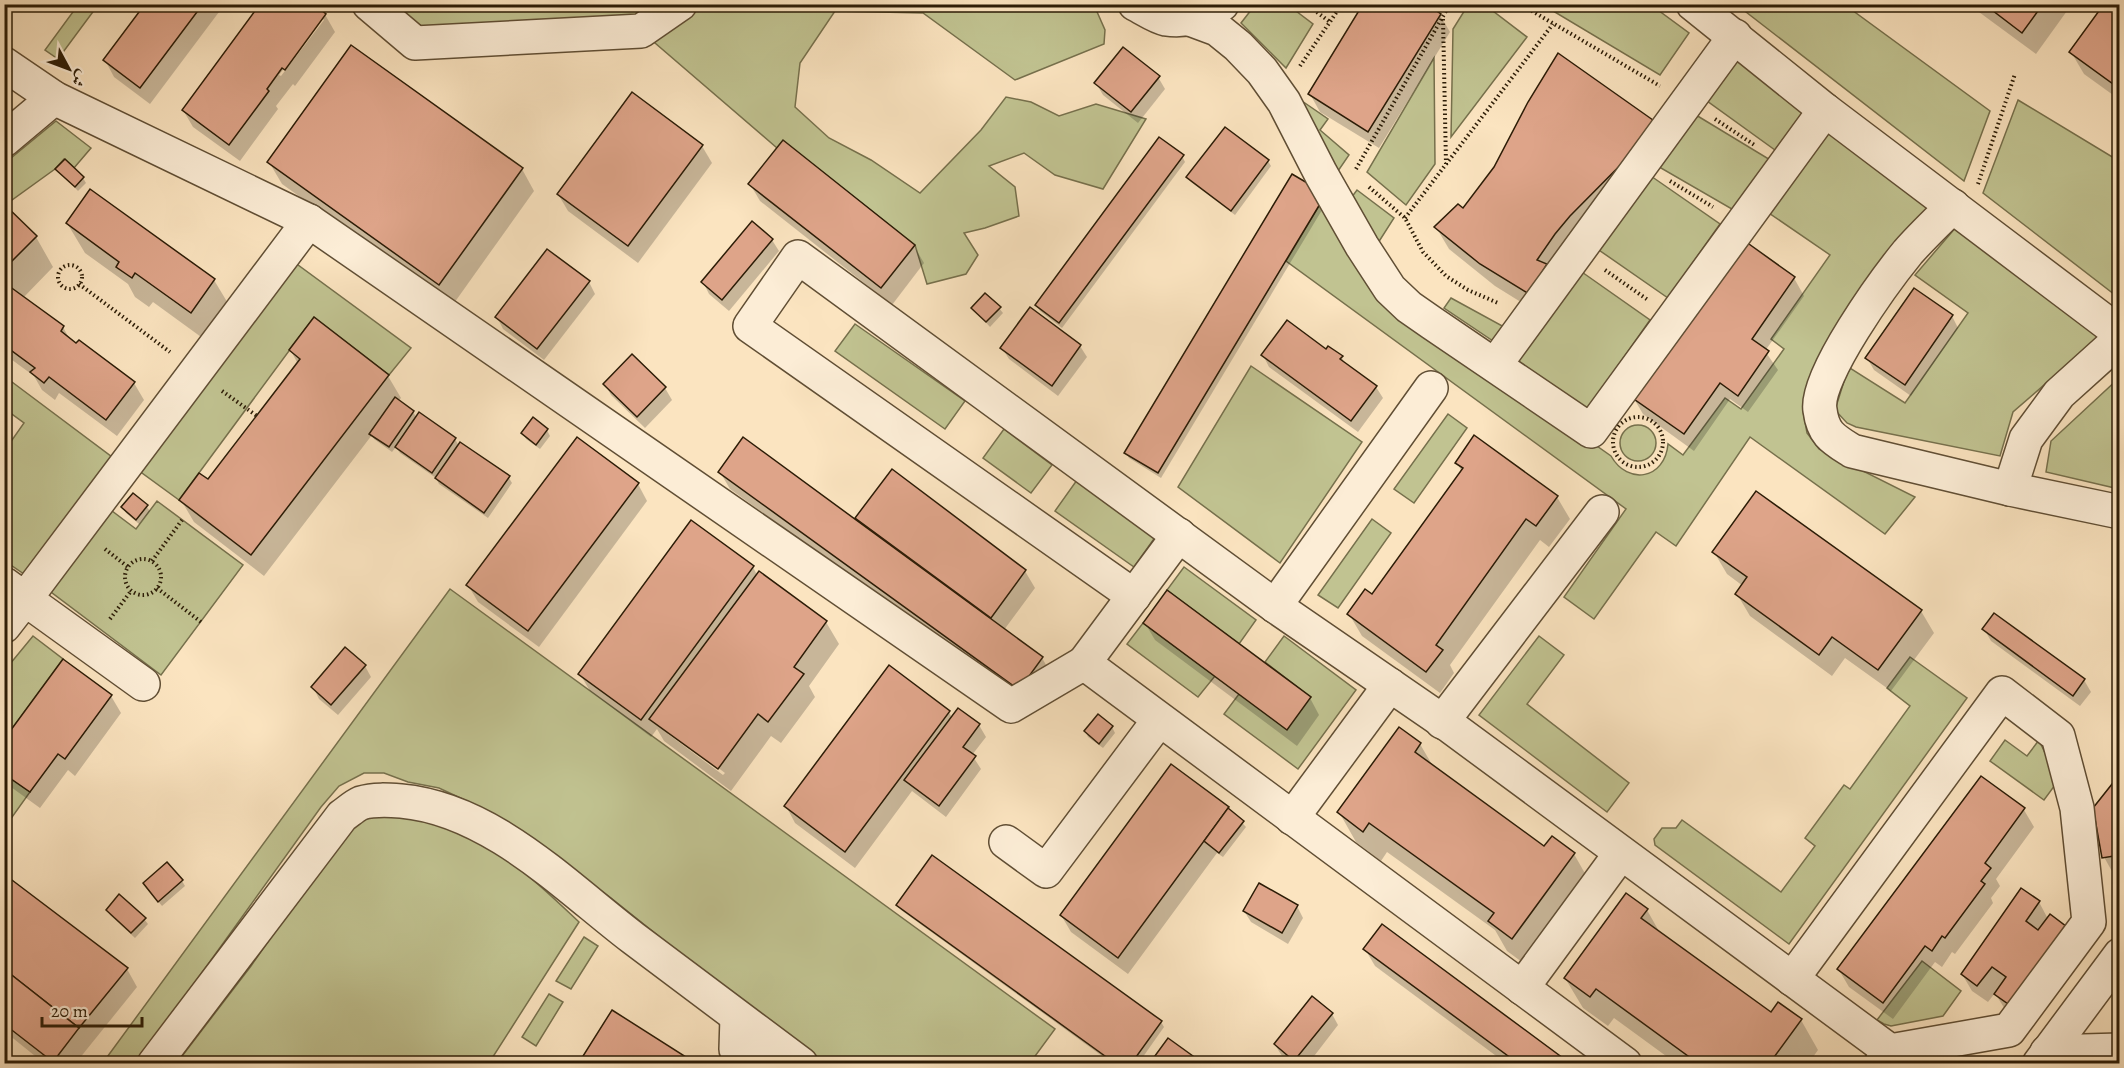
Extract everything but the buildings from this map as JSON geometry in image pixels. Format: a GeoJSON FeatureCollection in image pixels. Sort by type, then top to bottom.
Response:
{"type":"FeatureCollection","features":[{"type":"Feature","properties":{"kind":"street"},"geometry":{"type":"LineString","coordinates":[[369,4],[415,42],[641,31],[680,4]]}},
{"type":"Feature","properties":{"kind":"street"},"geometry":{"type":"LineString","coordinates":[[1135,4],[1165,19],[1190,19],[1215,10],[1222,4]]}},
{"type":"Feature","properties":{"kind":"street"},"geometry":{"type":"LineString","coordinates":[[1693,4],[1825,110],[2120,333]]}},
{"type":"Feature","properties":{"kind":"street"},"geometry":{"type":"LineString","coordinates":[[1190,19],[1217,29],[1238,46],[1262,71],[1280,96],[1362,246],[1390,289],[1409,307],[1591,431],[1825,110]]}},
{"type":"Feature","properties":{"kind":"street"},"geometry":{"type":"LineString","coordinates":[[1495,366],[1735,36]]}},
{"type":"Feature","properties":{"kind":"street"},"geometry":{"type":"LineString","coordinates":[[4,64],[54,98],[309,221],[1011,706],[1084,663],[1179,535]]}},
{"type":"Feature","properties":{"kind":"street"},"geometry":{"type":"LineString","coordinates":[[4,140],[54,98]]}},
{"type":"Feature","properties":{"kind":"street"},"geometry":{"type":"LineString","coordinates":[[1960,211],[1909,252],[1862,314],[1826,378],[1819,408],[1829,437],[1852,451],[2010,489],[2120,512]]}},
{"type":"Feature","properties":{"kind":"street"},"geometry":{"type":"LineString","coordinates":[[4,626],[15,591],[195,371],[309,221]]}},
{"type":"Feature","properties":{"kind":"street"},"geometry":{"type":"LineString","coordinates":[[1134,596],[750,326],[798,257],[1275,606],[1442,722],[1621,853],[1792,979],[1885,1057],[2010,1030],[2089,922],[2077,808],[2058,736],[2002,693],[1792,979]]}},
{"type":"Feature","properties":{"kind":"street"},"geometry":{"type":"LineString","coordinates":[[2010,489],[2026,439],[2059,394],[2120,339]]}},
{"type":"Feature","properties":{"kind":"street"},"geometry":{"type":"LineString","coordinates":[[1275,606],[1431,388]]}},
{"type":"Feature","properties":{"kind":"street"},"geometry":{"type":"LineString","coordinates":[[1442,722],[1602,512]]}},
{"type":"Feature","properties":{"kind":"street"},"geometry":{"type":"LineString","coordinates":[[15,591],[143,684]]}},
{"type":"Feature","properties":{"kind":"street"},"geometry":{"type":"LineString","coordinates":[[1084,663],[1626,1064]]}},
{"type":"Feature","properties":{"kind":"street"},"geometry":{"type":"LineString","coordinates":[[1292,818],[1390,685]]}},
{"type":"Feature","properties":{"kind":"street"},"geometry":{"type":"LineString","coordinates":[[1006,842],[1046,871],[1159,720]]}},
{"type":"Feature","properties":{"kind":"street"},"geometry":{"type":"LineString","coordinates":[[154,1064],[342,816],[359,804],[383,800],[417,802],[443,811],[502,838],[522,850],[801,1064]]}},
{"type":"Feature","properties":{"kind":"street"},"geometry":{"type":"LineString","coordinates":[[1522,988],[1621,853]]}},
{"type":"Feature","properties":{"kind":"street"},"geometry":{"type":"LineString","coordinates":[[2043,1058],[2120,955]]}},
{"type":"Feature","properties":{"kind":"street"},"geometry":{"type":"LineString","coordinates":[[737,1017],[736,1049],[760,1064]]}},
{"type":"Feature","properties":{"kind":"street"},"geometry":{"type":"LineString","coordinates":[[2043,1058],[2120,1050]]}},
{"type":"Feature","properties":{"kind":"path"},"geometry":{"type":"LineString","coordinates":[[1306,4],[1330,22]]}},
{"type":"Feature","properties":{"kind":"path"},"geometry":{"type":"LineString","coordinates":[[1280,96],[1342,4]]}},
{"type":"Feature","properties":{"kind":"path"},"geometry":{"type":"LineString","coordinates":[[1353,173],[1450,4]]}},
{"type":"Feature","properties":{"kind":"path"},"geometry":{"type":"LineString","coordinates":[[1520,4],[1688,102],[1785,164]]}},
{"type":"Feature","properties":{"kind":"path"},"geometry":{"type":"LineString","coordinates":[[1443,17],[1446,165]]}},
{"type":"Feature","properties":{"kind":"path"},"geometry":{"type":"LineString","coordinates":[[1405,218],[1553,24]]}},
{"type":"Feature","properties":{"kind":"path"},"geometry":{"type":"LineString","coordinates":[[1960,211],[2015,75]]}},
{"type":"Feature","properties":{"kind":"path"},"geometry":{"type":"LineString","coordinates":[[1642,164],[1741,224]]}},
{"type":"Feature","properties":{"kind":"path"},"geometry":{"type":"LineString","coordinates":[[1362,181],[1405,218],[1423,252],[1446,276],[1489,300],[1533,313]]}},
{"type":"Feature","properties":{"kind":"path"},"geometry":{"type":"LineString","coordinates":[[1578,251],[1673,318]]}},
{"type":"Feature","properties":{"kind":"path"},"geometry":{"type":"LineString","coordinates":[[70,265],[77,267],[82,273],[79,284],[69,289],[62,285],[59,279],[63,268],[70,265]]}},
{"type":"Feature","properties":{"kind":"path"},"geometry":{"type":"LineString","coordinates":[[79,284],[257,416]]}},
{"type":"Feature","properties":{"kind":"path"},"geometry":{"type":"LineString","coordinates":[[1636,417],[1651,420],[1657,425],[1664,440],[1663,448],[1655,462],[1639,468],[1622,462],[1614,448],[1613,439],[1620,424],[1636,417]]}},
{"type":"Feature","properties":{"kind":"path"},"geometry":{"type":"LineString","coordinates":[[152,561],[182,520]]}},
{"type":"Feature","properties":{"kind":"path"},"geometry":{"type":"LineString","coordinates":[[103,548],[128,567]]}},
{"type":"Feature","properties":{"kind":"path"},"geometry":{"type":"LineString","coordinates":[[140,559],[152,561],[161,576],[157,588],[148,595],[131,591],[125,581],[128,567],[140,559]]}},
{"type":"Feature","properties":{"kind":"path"},"geometry":{"type":"LineString","coordinates":[[157,588],[201,622]]}},
{"type":"Feature","properties":{"kind":"green space"},"geometry":{"type":"Polygon","coordinates":[[[78,5],[98,5],[58,59],[45,50],[78,5]]]}},
{"type":"Feature","properties":{"kind":"green space"},"geometry":{"type":"Polygon","coordinates":[[[366,5],[1094,5],[1105,30],[1104,44],[1015,80],[923,13],[835,11],[800,63],[795,107],[829,138],[871,160],[920,193],[981,130],[1006,97],[1031,102],[1059,116],[1096,104],[1146,119],[1103,189],[1055,175],[1024,153],[989,166],[1015,187],[1019,216],[964,233],[978,255],[966,274],[927,284],[915,245],[783,141],[777,148],[641,31],[415,43],[366,5]]]}},
{"type":"Feature","properties":{"kind":"green space"},"geometry":{"type":"Polygon","coordinates":[[[1255,5],[1288,5],[1313,24],[1286,68],[1241,23],[1255,5]]]}},
{"type":"Feature","properties":{"kind":"green space"},"geometry":{"type":"Polygon","coordinates":[[[1468,5],[1485,5],[1527,37],[1451,137],[1453,29],[1468,5]]]}},
{"type":"Feature","properties":{"kind":"green space"},"geometry":{"type":"Polygon","coordinates":[[[1543,5],[1651,5],[1689,33],[1660,75],[1543,5]]]}},
{"type":"Feature","properties":{"kind":"green space"},"geometry":{"type":"Polygon","coordinates":[[[1737,5],[1845,5],[1990,111],[1964,181],[1737,5]]]}},
{"type":"Feature","properties":{"kind":"green space"},"geometry":{"type":"Polygon","coordinates":[[[1434,58],[1435,164],[1406,205],[1367,172],[1434,58]]]}},
{"type":"Feature","properties":{"kind":"green space"},"geometry":{"type":"Polygon","coordinates":[[[1733,62],[1741,62],[1806,109],[1775,150],[1703,98],[1733,62]]]}},
{"type":"Feature","properties":{"kind":"green space"},"geometry":{"type":"Polygon","coordinates":[[[2018,100],[2119,161],[2119,298],[1983,193],[2018,100]]]}},
{"type":"Feature","properties":{"kind":"green space"},"geometry":{"type":"Polygon","coordinates":[[[1302,101],[1328,119],[1320,130],[1349,155],[1338,171],[1302,101]]]}},
{"type":"Feature","properties":{"kind":"green space"},"geometry":{"type":"Polygon","coordinates":[[[1691,112],[1772,161],[1737,212],[1654,164],[1691,112]]]}},
{"type":"Feature","properties":{"kind":"green space"},"geometry":{"type":"Polygon","coordinates":[[[56,121],[91,148],[74,168],[64,159],[55,169],[5,205],[5,163],[56,121]]]}},
{"type":"Feature","properties":{"kind":"green space"},"geometry":{"type":"Polygon","coordinates":[[[1831,129],[1938,209],[1807,387],[1803,411],[1807,433],[1819,449],[1915,497],[1885,534],[1750,437],[1676,546],[1656,532],[1594,619],[1564,597],[1626,509],[1286,261],[1326,194],[1366,283],[1611,456],[1618,466],[1636,475],[1645,474],[1660,465],[1668,444],[1683,455],[1725,398],[1741,409],[1784,349],[1771,339],[1830,255],[1766,211],[1831,129]]]}},
{"type":"Feature","properties":{"kind":"green space"},"geometry":{"type":"Polygon","coordinates":[[[1648,174],[1720,224],[1668,298],[1596,248],[1648,174]]]}},
{"type":"Feature","properties":{"kind":"green space"},"geometry":{"type":"Polygon","coordinates":[[[1357,190],[1394,218],[1378,243],[1351,198],[1357,190]]]}},
{"type":"Feature","properties":{"kind":"green space"},"geometry":{"type":"Polygon","coordinates":[[[1957,226],[2100,336],[2013,412],[2000,456],[1856,427],[1847,423],[1835,410],[1850,368],[1905,403],[1968,313],[1915,275],[1957,226]]]}},
{"type":"Feature","properties":{"kind":"green space"},"geometry":{"type":"Polygon","coordinates":[[[283,254],[411,348],[389,375],[314,317],[179,500],[127,462],[283,254]]]}},
{"type":"Feature","properties":{"kind":"green space"},"geometry":{"type":"Polygon","coordinates":[[[1579,270],[1650,320],[1587,410],[1515,360],[1579,270]]]}},
{"type":"Feature","properties":{"kind":"green space"},"geometry":{"type":"Polygon","coordinates":[[[1451,298],[1506,328],[1496,343],[1444,308],[1451,298]]]}},
{"type":"Feature","properties":{"kind":"green space"},"geometry":{"type":"Polygon","coordinates":[[[855,324],[965,401],[945,429],[835,351],[855,324]]]}},
{"type":"Feature","properties":{"kind":"green space"},"geometry":{"type":"Polygon","coordinates":[[[1251,366],[1362,442],[1280,563],[1178,487],[1251,366]]]}},
{"type":"Feature","properties":{"kind":"green space"},"geometry":{"type":"Polygon","coordinates":[[[4,376],[112,457],[24,574],[5,561],[5,450],[24,423],[5,409],[4,376]]]}},
{"type":"Feature","properties":{"kind":"green space"},"geometry":{"type":"Polygon","coordinates":[[[2119,378],[2119,489],[2046,472],[2051,441],[2119,378]]]}},
{"type":"Feature","properties":{"kind":"green space"},"geometry":{"type":"Polygon","coordinates":[[[1448,414],[1467,428],[1414,503],[1394,489],[1448,414]]]}},
{"type":"Feature","properties":{"kind":"green space"},"geometry":{"type":"Polygon","coordinates":[[[1638,425],[1651,430],[1656,443],[1651,456],[1638,461],[1625,456],[1620,443],[1625,430],[1638,425]]]}},
{"type":"Feature","properties":{"kind":"green space"},"geometry":{"type":"Polygon","coordinates":[[[1004,429],[1052,465],[1031,493],[983,458],[1004,429]]]}},
{"type":"Feature","properties":{"kind":"green space"},"geometry":{"type":"Polygon","coordinates":[[[1077,480],[1156,536],[1134,567],[1055,511],[1077,480]]]}},
{"type":"Feature","properties":{"kind":"green space"},"geometry":{"type":"Polygon","coordinates":[[[157,501],[243,565],[161,675],[47,589],[108,508],[136,529],[157,501]]]}},
{"type":"Feature","properties":{"kind":"green space"},"geometry":{"type":"Polygon","coordinates":[[[1372,519],[1391,533],[1338,608],[1318,595],[1372,519]]]}},
{"type":"Feature","properties":{"kind":"green space"},"geometry":{"type":"Polygon","coordinates":[[[1184,567],[1256,620],[1239,644],[1167,590],[1184,567]]]}},
{"type":"Feature","properties":{"kind":"green space"},"geometry":{"type":"Polygon","coordinates":[[[450,589],[1055,1029],[1030,1063],[825,1063],[715,981],[611,898],[486,810],[439,788],[408,782],[384,773],[364,773],[339,786],[321,807],[137,1063],[102,1064],[450,589]]]}},
{"type":"Feature","properties":{"kind":"green space"},"geometry":{"type":"Polygon","coordinates":[[[1143,623],[1215,676],[1198,697],[1127,644],[1143,623]]]}},
{"type":"Feature","properties":{"kind":"green space"},"geometry":{"type":"Polygon","coordinates":[[[33,636],[63,659],[5,738],[5,670],[33,636]]]}},
{"type":"Feature","properties":{"kind":"green space"},"geometry":{"type":"Polygon","coordinates":[[[1284,636],[1356,690],[1298,769],[1224,714],[1239,694],[1310,697],[1265,662],[1284,636]]]}},
{"type":"Feature","properties":{"kind":"green space"},"geometry":{"type":"Polygon","coordinates":[[[1539,636],[1564,655],[1527,704],[1629,783],[1607,812],[1479,715],[1539,636]]]}},
{"type":"Feature","properties":{"kind":"green space"},"geometry":{"type":"Polygon","coordinates":[[[1910,657],[1967,698],[1789,944],[1655,845],[1654,839],[1662,828],[1676,828],[1682,820],[1781,892],[1815,846],[1805,838],[1844,785],[1850,789],[1910,706],[1887,688],[1910,657]]]}},
{"type":"Feature","properties":{"kind":"green space"},"geometry":{"type":"Polygon","coordinates":[[[2005,740],[2027,756],[2039,740],[2058,781],[2044,800],[1990,761],[2005,740]]]}},
{"type":"Feature","properties":{"kind":"green space"},"geometry":{"type":"Polygon","coordinates":[[[5,774],[30,792],[5,827],[5,774]]]}},
{"type":"Feature","properties":{"kind":"green space"},"geometry":{"type":"Polygon","coordinates":[[[380,814],[420,819],[464,833],[517,866],[579,922],[489,1063],[176,1064],[251,966],[349,824],[380,814]]]}},
{"type":"Feature","properties":{"kind":"green space"},"geometry":{"type":"Polygon","coordinates":[[[584,937],[598,946],[571,989],[556,981],[584,937]]]}},
{"type":"Feature","properties":{"kind":"green space"},"geometry":{"type":"Polygon","coordinates":[[[1922,961],[1961,991],[1943,1016],[1891,1026],[1877,1020],[1922,961]]]}},
{"type":"Feature","properties":{"kind":"green space"},"geometry":{"type":"Polygon","coordinates":[[[549,994],[563,1002],[536,1046],[522,1037],[549,994]]]}}]}
